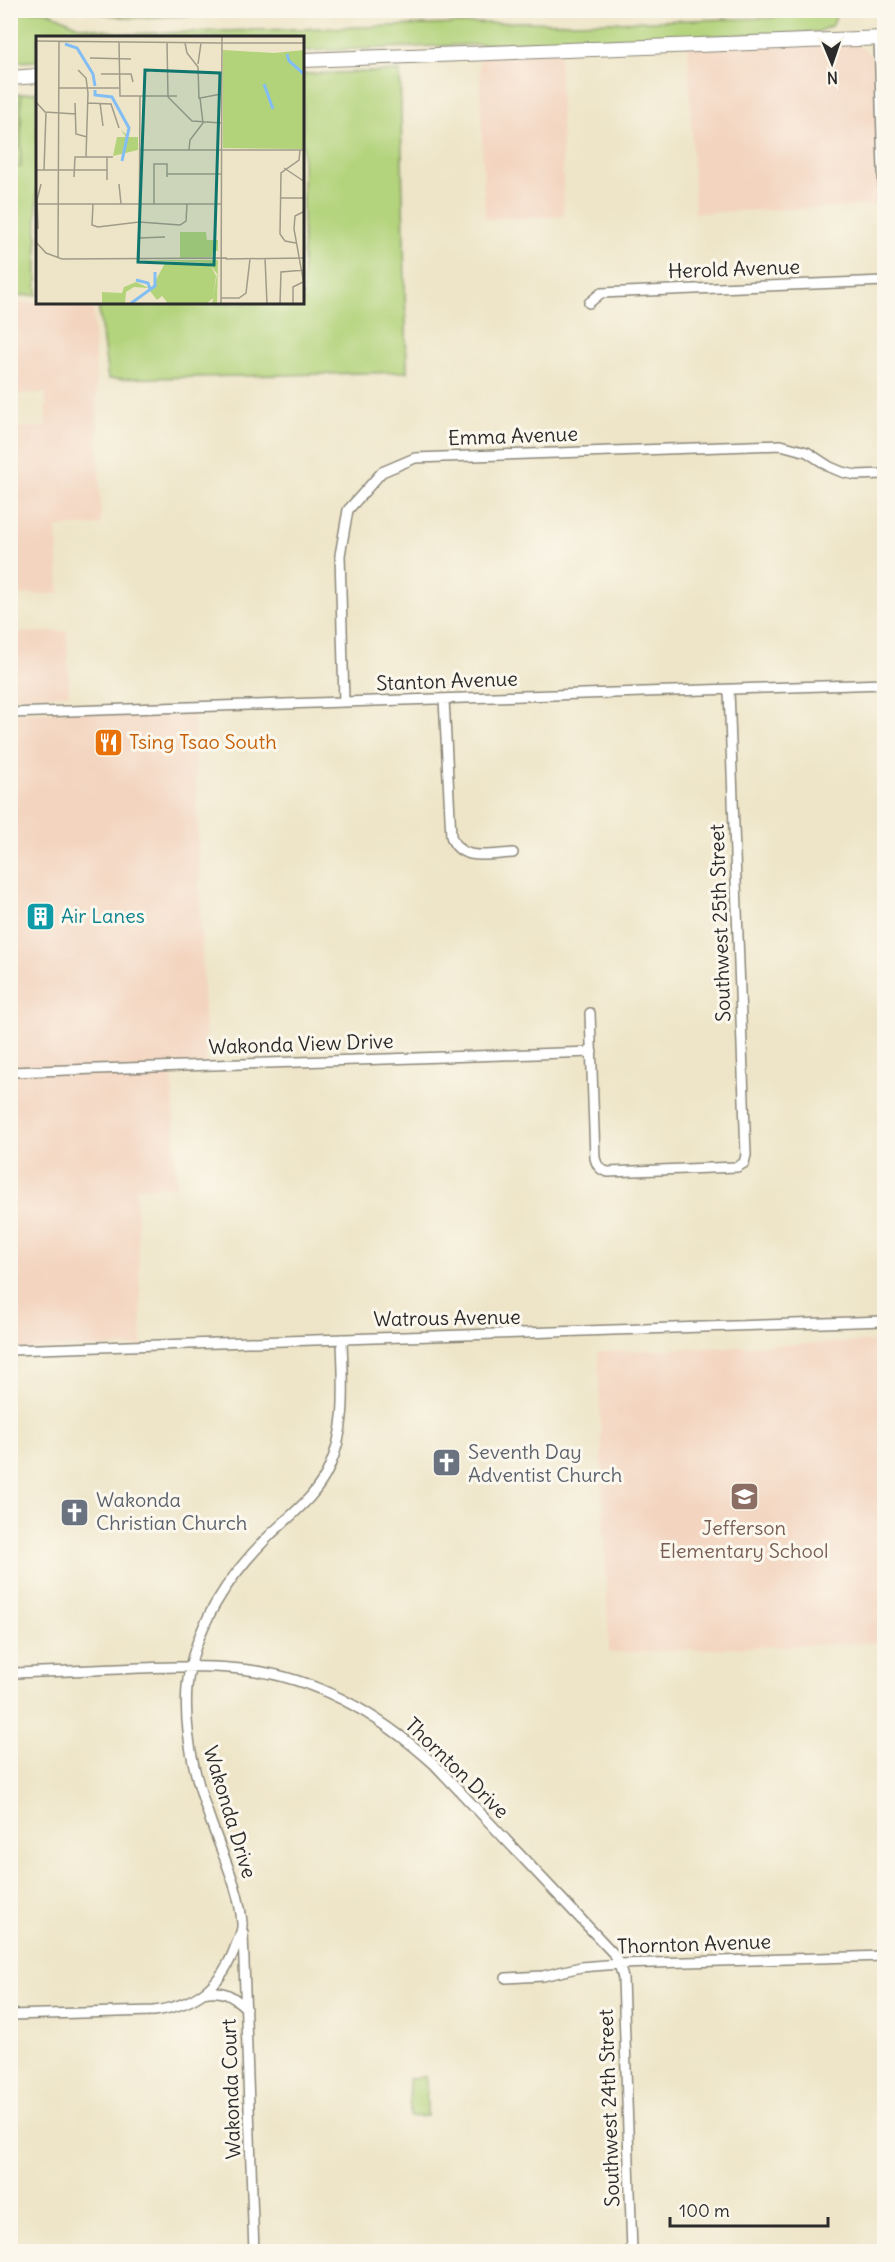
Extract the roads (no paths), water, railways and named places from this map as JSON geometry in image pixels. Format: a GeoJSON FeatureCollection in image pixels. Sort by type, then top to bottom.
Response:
{"type":"FeatureCollection","features":[{"type":"Feature","properties":{"kind":"main road"},"geometry":{"type":"LineString","coordinates":[[304,60],[882,38]]}},
{"type":"Feature","properties":{"kind":"main road"},"geometry":{"type":"LineString","coordinates":[[10,78],[36,76]]}},
{"type":"Feature","properties":{"kind":"street"},"geometry":{"type":"LineString","coordinates":[[882,38],[885,203]]}},
{"type":"Feature","properties":{"kind":"street","name":"Herold Avenue"},"geometry":{"type":"LineString","coordinates":[[589,303],[601,292],[885,281]]}},
{"type":"Feature","properties":{"kind":"street","name":"Emma Avenue"},"geometry":{"type":"LineString","coordinates":[[344,702],[340,555],[348,510],[381,472],[407,461],[416,458],[772,444],[807,452],[842,472],[856,475],[885,474]]}},
{"type":"Feature","properties":{"kind":"street","name":"Stanton Avenue"},"geometry":{"type":"LineString","coordinates":[[10,713],[885,684]]}},
{"type":"Feature","properties":{"kind":"street","name":"Southwest 25th Street"},"geometry":{"type":"LineString","coordinates":[[592,1052],[597,1165],[602,1170],[608,1172],[737,1167],[744,1163],[746,1155],[729,690]]}},
{"type":"Feature","properties":{"kind":"street"},"geometry":{"type":"LineString","coordinates":[[444,699],[450,836],[453,843],[460,852],[469,855],[513,852]]}},
{"type":"Feature","properties":{"kind":"street"},"geometry":{"type":"LineString","coordinates":[[590,1013],[592,1052]]}},
{"type":"Feature","properties":{"kind":"street","name":"Wakonda View Drive"},"geometry":{"type":"LineString","coordinates":[[10,1072],[592,1052]]}},
{"type":"Feature","properties":{"kind":"street","name":"Watrous Avenue"},"geometry":{"type":"LineString","coordinates":[[10,1350],[885,1321]]}},
{"type":"Feature","properties":{"kind":"street","name":"Wakonda Drive"},"geometry":{"type":"LineString","coordinates":[[243,1926],[237,1895],[203,1801],[192,1760],[187,1718],[187,1687],[191,1666],[205,1624],[234,1575],[266,1539],[302,1507],[322,1481],[330,1466],[343,1419],[342,1338]]}},
{"type":"Feature","properties":{"kind":"street","name":"Thornton Drive"},"geometry":{"type":"LineString","coordinates":[[10,1673],[191,1666],[238,1668],[285,1677],[329,1693],[380,1720],[434,1764],[613,1953],[619,1964]]}},
{"type":"Feature","properties":{"kind":"street"},"geometry":{"type":"LineString","coordinates":[[10,2015],[154,2011],[181,2006],[203,1993],[218,1979],[229,1964],[243,1926]]}},
{"type":"Feature","properties":{"kind":"street","name":"Wakonda Court"},"geometry":{"type":"LineString","coordinates":[[243,1926],[254,2252]]}},
{"type":"Feature","properties":{"kind":"street","name":"Thornton Avenue"},"geometry":{"type":"LineString","coordinates":[[507,1978],[543,1976],[581,1967],[619,1964],[885,1956]]}},
{"type":"Feature","properties":{"kind":"street","name":"Southwest 24th Street"},"geometry":{"type":"LineString","coordinates":[[619,1964],[623,1977],[632,2252]]}},
{"type":"Feature","properties":{"kind":"street"},"geometry":{"type":"LineString","coordinates":[[203,1993],[216,1990],[226,1993],[236,1998],[246,2008]]}},
{"type":"Feature","properties":{"kind":"place","name":"Tsing Tsao South"},"geometry":{"type":"Point","coordinates":[108,742]}},
{"type":"Feature","properties":{"kind":"place","name":"Air Lanes"},"geometry":{"type":"Point","coordinates":[40,916]}},
{"type":"Feature","properties":{"kind":"place","name":"Seventh Day Adventist Church"},"geometry":{"type":"Point","coordinates":[447,1463]}},
{"type":"Feature","properties":{"kind":"place","name":"Jefferson Elementary School"},"geometry":{"type":"Point","coordinates":[744,1497]}},
{"type":"Feature","properties":{"kind":"place","name":"Wakonda Christian Church"},"geometry":{"type":"Point","coordinates":[75,1512]}}]}
